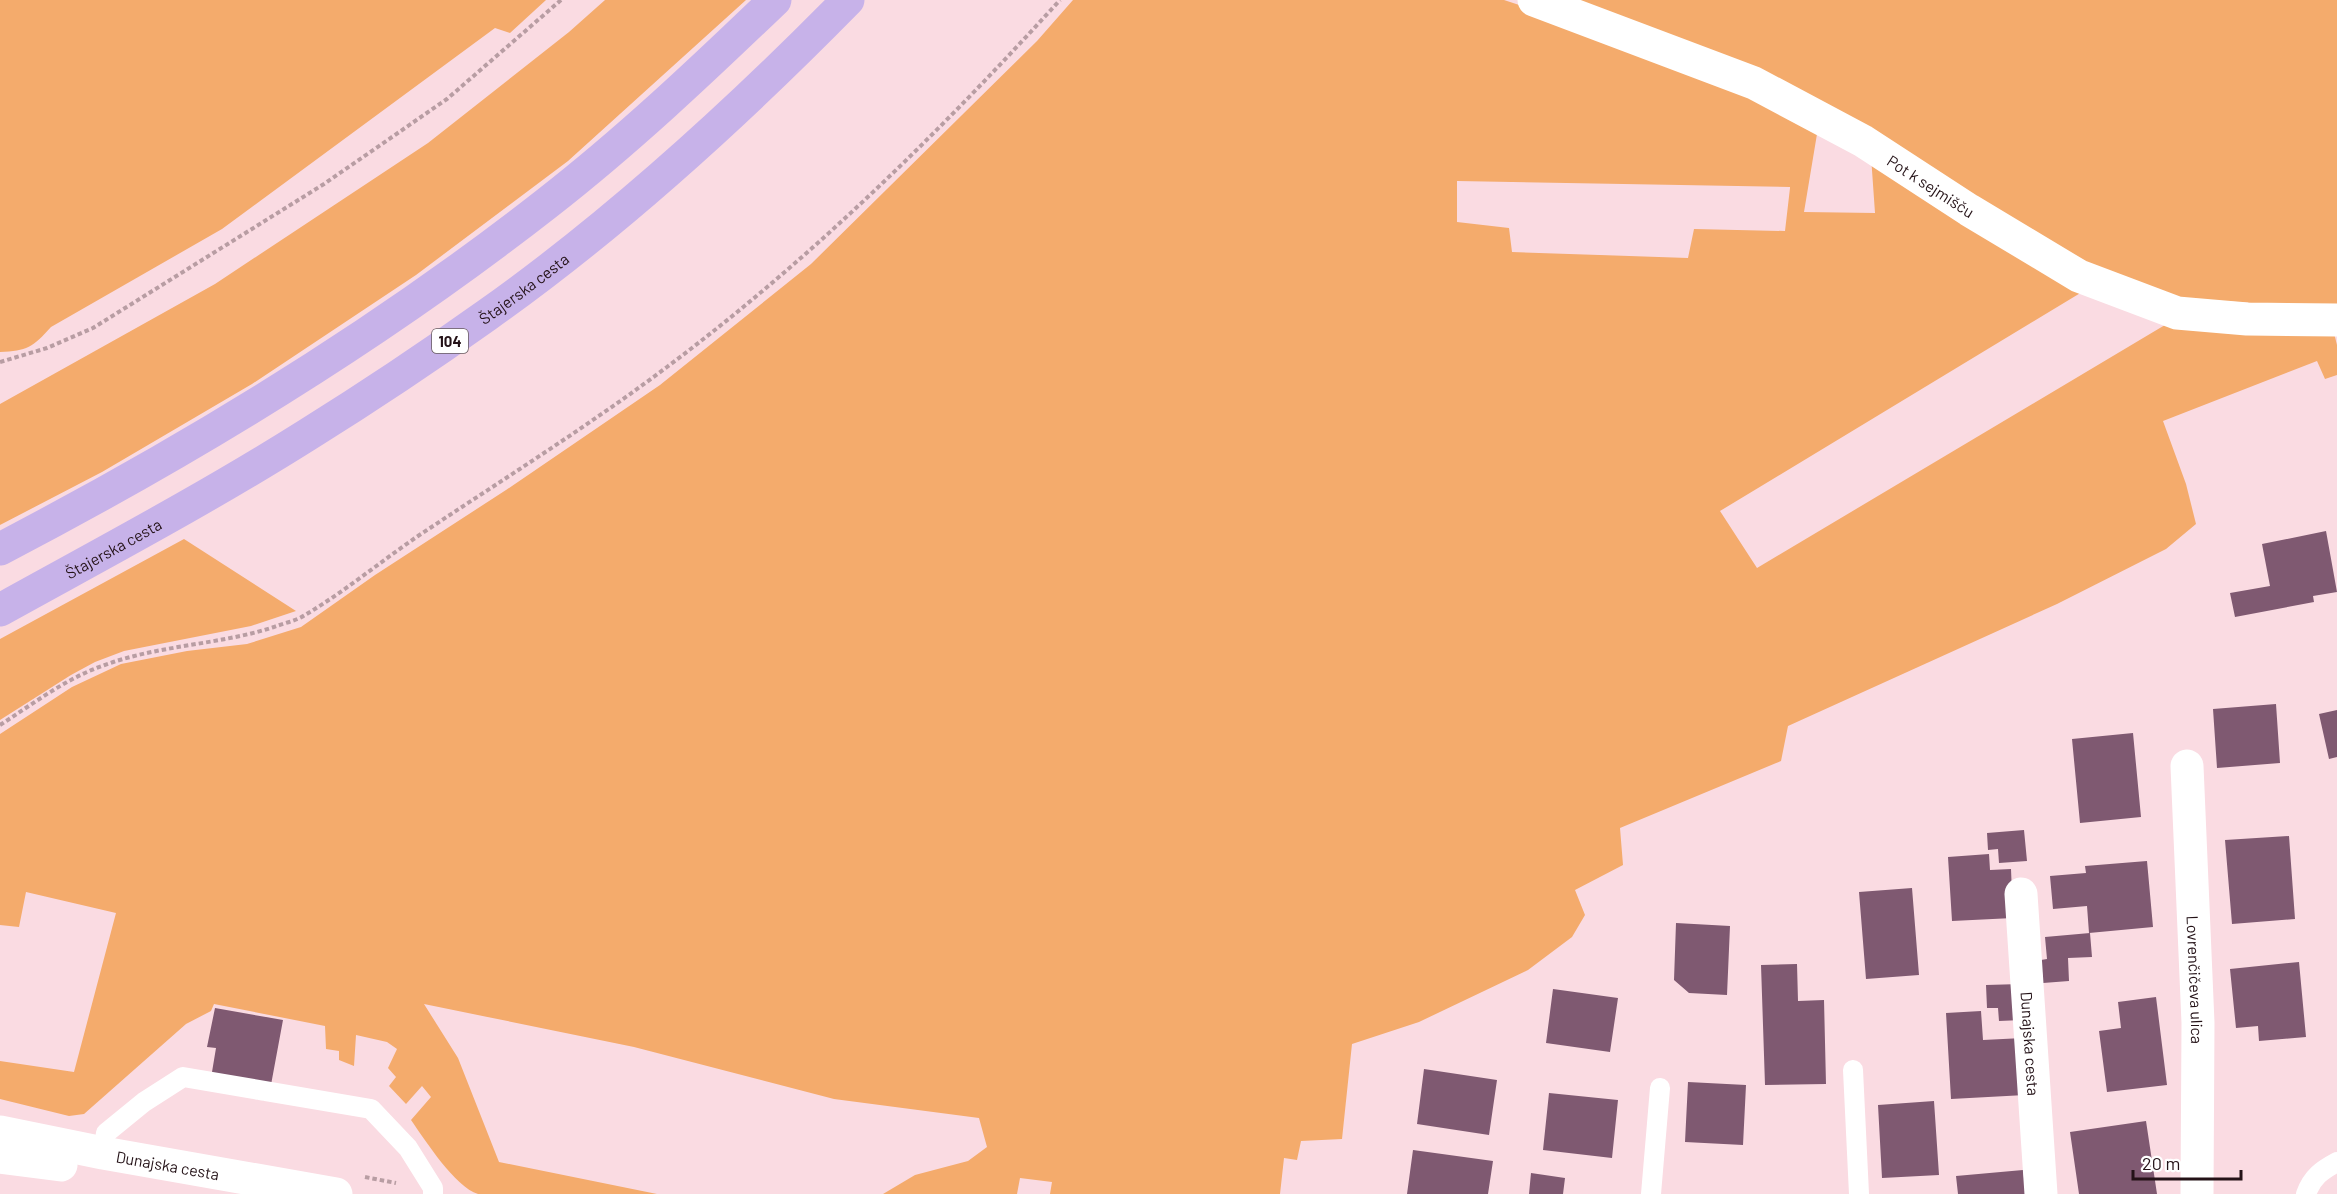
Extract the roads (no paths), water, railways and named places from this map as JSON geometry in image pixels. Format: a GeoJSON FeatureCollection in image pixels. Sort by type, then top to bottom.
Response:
{"type":"FeatureCollection","features":[{"type":"Feature","properties":{"kind":"main road"},"geometry":{"type":"LineString","coordinates":[[0,549],[199,440],[378,328],[463,268],[548,203],[626,138],[701,71],[775,0]]}},
{"type":"Feature","properties":{"kind":"main road","name":"Štajerska cesta"},"geometry":{"type":"LineString","coordinates":[[0,610],[223,486],[308,435],[489,314],[653,184],[731,114],[848,0]]}},
{"type":"Feature","properties":{"kind":"street","name":"Pot k sejmišču"},"geometry":{"type":"LineString","coordinates":[[1534,0],[1754,83],[1863,141],[1969,210],[2079,276],[2177,313],[2247,319],[2337,320]]}},
{"type":"Feature","properties":{"kind":"street","name":"Lovrenčičeva ulica"},"geometry":{"type":"LineString","coordinates":[[2187,766],[2198,1023],[2198,1194]]}},
{"type":"Feature","properties":{"kind":"street","name":"Dunajska cesta"},"geometry":{"type":"LineString","coordinates":[[2021,894],[2041,1194]]}},
{"type":"Feature","properties":{"kind":"street","name":"Dunajska cesta"},"geometry":{"type":"LineString","coordinates":[[0,1132],[103,1153],[336,1194]]}},
{"type":"Feature","properties":{"kind":"street","name":"Dunajska cesta"},"geometry":{"type":"LineString","coordinates":[[0,1157],[109,1173],[224,1194]]}},
{"type":"Feature","properties":{"kind":"lane"},"geometry":{"type":"LineString","coordinates":[[1853,1070],[1859,1194]]}},
{"type":"Feature","properties":{"kind":"lane"},"geometry":{"type":"LineString","coordinates":[[103,1153],[106,1133],[144,1102],[183,1077],[371,1108],[408,1148],[433,1188],[433,1194]]}},
{"type":"Feature","properties":{"kind":"lane"},"geometry":{"type":"LineString","coordinates":[[1651,1194],[1660,1088]]}},
{"type":"Feature","properties":{"kind":"lane"},"geometry":{"type":"LineString","coordinates":[[2306,1194],[2312,1179],[2337,1162]]}}]}
